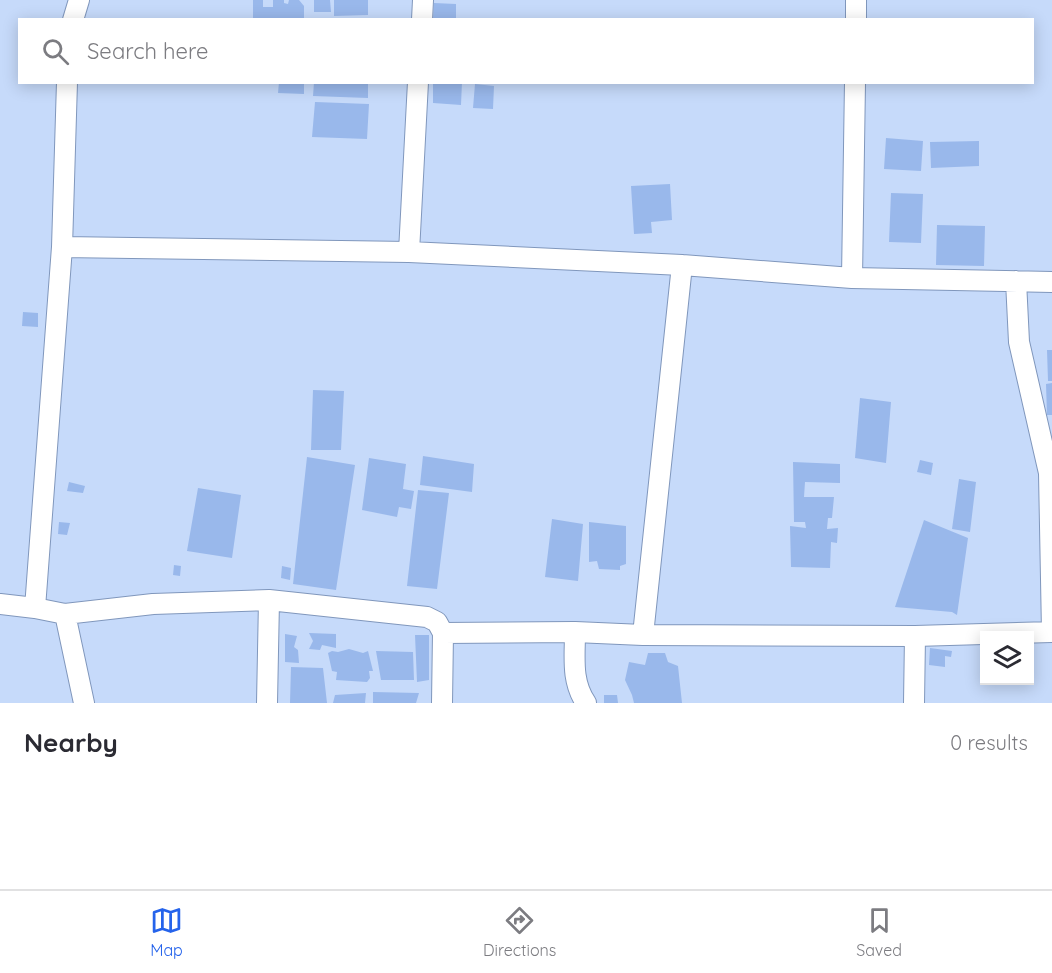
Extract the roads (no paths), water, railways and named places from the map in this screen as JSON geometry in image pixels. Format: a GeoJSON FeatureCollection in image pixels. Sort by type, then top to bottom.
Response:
{"type":"FeatureCollection","features":[{"type":"Feature","properties":{"kind":"street"},"geometry":{"type":"LineString","coordinates":[[74,18],[79,0]]}},
{"type":"Feature","properties":{"kind":"street"},"geometry":{"type":"LineString","coordinates":[[422,18],[423,0]]}},
{"type":"Feature","properties":{"kind":"street"},"geometry":{"type":"LineString","coordinates":[[856,0],[856,18]]}},
{"type":"Feature","properties":{"kind":"street"},"geometry":{"type":"LineString","coordinates":[[34,608],[62,247],[67,84]]}},
{"type":"Feature","properties":{"kind":"street"},"geometry":{"type":"LineString","coordinates":[[409,252],[418,84]]}},
{"type":"Feature","properties":{"kind":"street"},"geometry":{"type":"LineString","coordinates":[[852,278],[855,84]]}},
{"type":"Feature","properties":{"kind":"street"},"geometry":{"type":"LineString","coordinates":[[62,247],[409,252],[682,265],[852,278],[1052,282]]}},
{"type":"Feature","properties":{"kind":"street"},"geometry":{"type":"LineString","coordinates":[[643,634],[682,265]]}},
{"type":"Feature","properties":{"kind":"street"},"geometry":{"type":"LineString","coordinates":[[443,633],[575,632],[915,636],[1052,632],[1049,473],[1019,342],[1016,281]]}},
{"type":"Feature","properties":{"kind":"street"},"geometry":{"type":"LineString","coordinates":[[0,604],[65,614],[153,604],[269,600],[427,617],[437,622],[443,633],[442,703]]}},
{"type":"Feature","properties":{"kind":"street"},"geometry":{"type":"LineString","coordinates":[[267,703],[269,600]]}},
{"type":"Feature","properties":{"kind":"street"},"geometry":{"type":"LineString","coordinates":[[65,614],[84,703]]}},
{"type":"Feature","properties":{"kind":"street"},"geometry":{"type":"LineString","coordinates":[[575,632],[574,677],[586,703]]}},
{"type":"Feature","properties":{"kind":"street"},"geometry":{"type":"LineString","coordinates":[[914,703],[915,636]]}}]}
